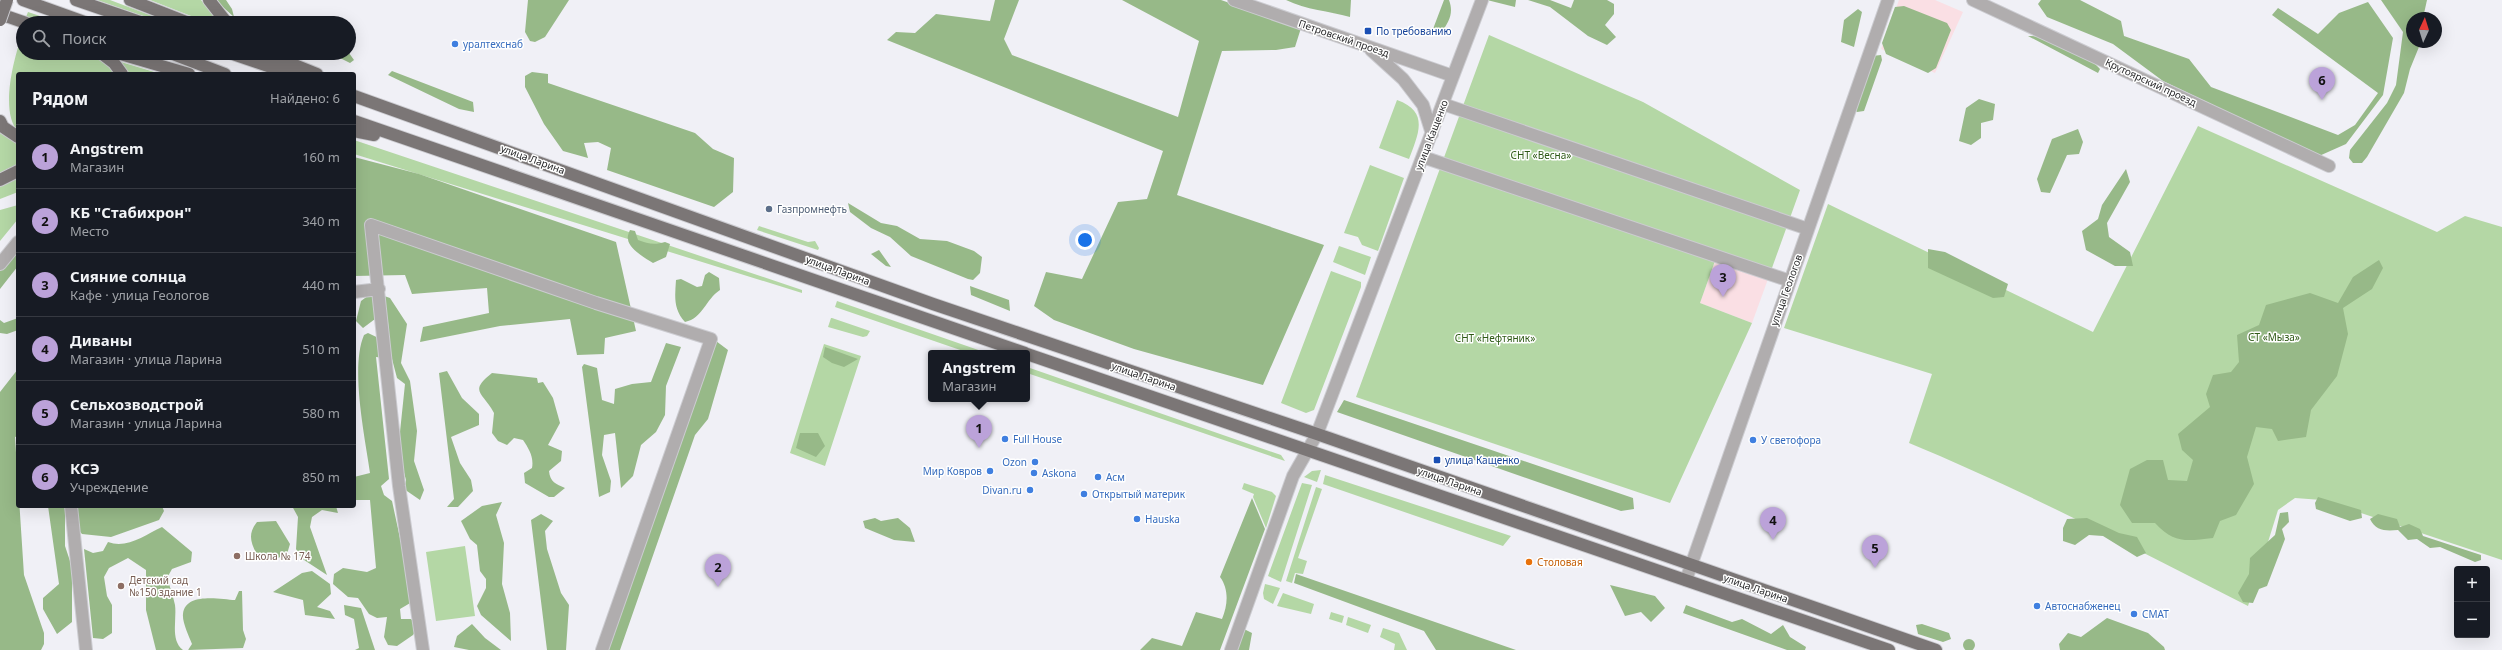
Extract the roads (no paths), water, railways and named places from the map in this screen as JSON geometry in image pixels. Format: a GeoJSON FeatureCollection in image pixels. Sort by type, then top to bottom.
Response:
{"type":"FeatureCollection","features":[{"type":"Feature","properties":{"kind":"main road"},"geometry":{"type":"LineString","coordinates":[[0,20],[7,0]]}},
{"type":"Feature","properties":{"kind":"main road"},"geometry":{"type":"LineString","coordinates":[[23,0],[68,16]]}},
{"type":"Feature","properties":{"kind":"main road"},"geometry":{"type":"LineString","coordinates":[[76,0],[123,16]]}},
{"type":"Feature","properties":{"kind":"main road"},"geometry":{"type":"LineString","coordinates":[[130,0],[171,16]]}},
{"type":"Feature","properties":{"kind":"main road"},"geometry":{"type":"LineString","coordinates":[[209,0],[222,16]]}},
{"type":"Feature","properties":{"kind":"main road"},"geometry":{"type":"LineString","coordinates":[[0,14],[16,20]]}},
{"type":"Feature","properties":{"kind":"main road"},"geometry":{"type":"LineString","coordinates":[[110,60],[121,72]]}},
{"type":"Feature","properties":{"kind":"main road"},"geometry":{"type":"LineString","coordinates":[[141,60],[182,72]]}},
{"type":"Feature","properties":{"kind":"main road"},"geometry":{"type":"LineString","coordinates":[[188,60],[220,72]]}},
{"type":"Feature","properties":{"kind":"main road"},"geometry":{"type":"LineString","coordinates":[[250,60],[285,72]]}},
{"type":"Feature","properties":{"kind":"main road"},"geometry":{"type":"LineString","coordinates":[[283,60],[312,72]]}},
{"type":"Feature","properties":{"kind":"main road"},"geometry":{"type":"LineString","coordinates":[[356,90],[418,118]]}},
{"type":"Feature","properties":{"kind":"main road","name":"улица Ларина"},"geometry":{"type":"LineString","coordinates":[[356,97],[926,302],[1317,434],[1691,566],[1936,650]]}},
{"type":"Feature","properties":{"kind":"main road"},"geometry":{"type":"LineString","coordinates":[[0,121],[3,127],[16,136]]}},
{"type":"Feature","properties":{"kind":"main road"},"geometry":{"type":"LineString","coordinates":[[356,122],[423,145]]}},
{"type":"Feature","properties":{"kind":"main road"},"geometry":{"type":"LineString","coordinates":[[356,131],[423,145]]}},
{"type":"Feature","properties":{"kind":"main road","name":"улица Ларина"},"geometry":{"type":"LineString","coordinates":[[423,145],[1017,350]]}},
{"type":"Feature","properties":{"kind":"main road"},"geometry":{"type":"LineString","coordinates":[[0,180],[16,172]]}},
{"type":"Feature","properties":{"kind":"main road","name":"улица Ларина"},"geometry":{"type":"LineString","coordinates":[[1030,354],[1889,650]]}},
{"type":"Feature","properties":{"kind":"street","name":"Петровский проезд"},"geometry":{"type":"LineString","coordinates":[[1234,0],[1453,76]]}},
{"type":"Feature","properties":{"kind":"street","name":"улица Кащенко"},"geometry":{"type":"LineString","coordinates":[[1231,650],[1293,476],[1317,434],[1482,0]]}},
{"type":"Feature","properties":{"kind":"street","name":"улица Геологов"},"geometry":{"type":"LineString","coordinates":[[1686,580],[1888,0]]}},
{"type":"Feature","properties":{"kind":"street","name":"Крутоярский проезд"},"geometry":{"type":"LineString","coordinates":[[1973,0],[2329,166]]}},
{"type":"Feature","properties":{"kind":"street"},"geometry":{"type":"LineString","coordinates":[[1365,46],[1403,78],[1423,105],[1432,134]]}},
{"type":"Feature","properties":{"kind":"street"},"geometry":{"type":"LineString","coordinates":[[1442,104],[1808,229]]}},
{"type":"Feature","properties":{"kind":"street"},"geometry":{"type":"LineString","coordinates":[[1423,157],[1790,281]]}},
{"type":"Feature","properties":{"kind":"street"},"geometry":{"type":"LineString","coordinates":[[423,650],[399,486],[371,225],[589,300],[710,339],[602,650]]}},
{"type":"Feature","properties":{"kind":"street"},"geometry":{"type":"LineString","coordinates":[[0,264],[16,244]]}},
{"type":"Feature","properties":{"kind":"street"},"geometry":{"type":"LineString","coordinates":[[356,292],[379,289]]}},
{"type":"Feature","properties":{"kind":"street"},"geometry":{"type":"LineString","coordinates":[[71,508],[86,650]]}},
{"type":"Feature","properties":{"kind":"place","name":"По требованию"},"geometry":{"type":"Point","coordinates":[1368,31]}},
{"type":"Feature","properties":{"kind":"place","name":"уралтехснаб"},"geometry":{"type":"Point","coordinates":[455,44]}},
{"type":"Feature","properties":{"kind":"place","name":"КСЭ"},"geometry":{"type":"Point","coordinates":[2322,100]}},
{"type":"Feature","properties":{"kind":"place","name":"Газпромнефть"},"geometry":{"type":"Point","coordinates":[769,209]}},
{"type":"Feature","properties":{"kind":"place","name":"Сияние солнца"},"geometry":{"type":"Point","coordinates":[1723,297]}},
{"type":"Feature","properties":{"kind":"place","name":"Full House"},"geometry":{"type":"Point","coordinates":[1005,439]}},
{"type":"Feature","properties":{"kind":"place","name":"У светофора"},"geometry":{"type":"Point","coordinates":[1753,440]}},
{"type":"Feature","properties":{"kind":"place","name":"Angstrem"},"geometry":{"type":"Point","coordinates":[979,448]}},
{"type":"Feature","properties":{"kind":"place","name":"улица Кащенко"},"geometry":{"type":"Point","coordinates":[1437,460]}},
{"type":"Feature","properties":{"kind":"place","name":"Ozon"},"geometry":{"type":"Point","coordinates":[1035,462]}},
{"type":"Feature","properties":{"kind":"place","name":"Мир Ковров"},"geometry":{"type":"Point","coordinates":[990,471]}},
{"type":"Feature","properties":{"kind":"place","name":"Askona"},"geometry":{"type":"Point","coordinates":[1034,473]}},
{"type":"Feature","properties":{"kind":"place","name":"Асм"},"geometry":{"type":"Point","coordinates":[1098,477]}},
{"type":"Feature","properties":{"kind":"place","name":"Divan.ru"},"geometry":{"type":"Point","coordinates":[1030,490]}},
{"type":"Feature","properties":{"kind":"place","name":"Открытый материк"},"geometry":{"type":"Point","coordinates":[1084,494]}},
{"type":"Feature","properties":{"kind":"place","name":"Hauska"},"geometry":{"type":"Point","coordinates":[1137,519]}},
{"type":"Feature","properties":{"kind":"place","name":"Диваны"},"geometry":{"type":"Point","coordinates":[1773,540]}},
{"type":"Feature","properties":{"kind":"place","name":"Школа № 174"},"geometry":{"type":"Point","coordinates":[237,556]}},
{"type":"Feature","properties":{"kind":"place","name":"Столовая"},"geometry":{"type":"Point","coordinates":[1529,562]}},
{"type":"Feature","properties":{"kind":"place","name":"Сельхозводстрой"},"geometry":{"type":"Point","coordinates":[1875,568]}},
{"type":"Feature","properties":{"kind":"place","name":"Детский сад №150 здание 1"},"geometry":{"type":"Point","coordinates":[121,586]}},
{"type":"Feature","properties":{"kind":"place","name":"КБ \"Стабихрон\""},"geometry":{"type":"Point","coordinates":[718,587]}},
{"type":"Feature","properties":{"kind":"place","name":"Автоснабженец"},"geometry":{"type":"Point","coordinates":[2037,606]}},
{"type":"Feature","properties":{"kind":"place","name":"СМАТ"},"geometry":{"type":"Point","coordinates":[2134,614]}},
{"type":"Feature","properties":{"kind":"park label","name":"СНТ «Весна»"},"geometry":{"type":"Point","coordinates":[1541,155]}},
{"type":"Feature","properties":{"kind":"park label","name":"СТ «Мыза»"},"geometry":{"type":"Point","coordinates":[2274,337]}},
{"type":"Feature","properties":{"kind":"park label","name":"СНТ «Нефтяник»"},"geometry":{"type":"Point","coordinates":[1495,338]}}]}
